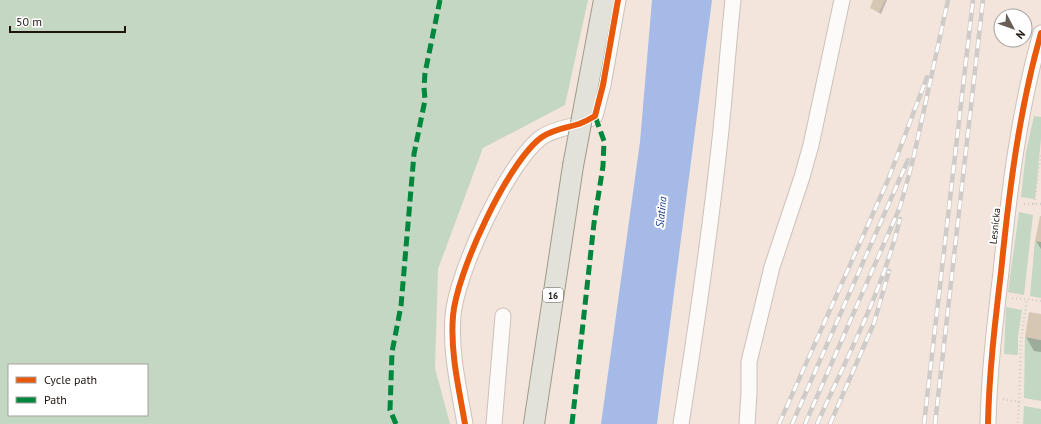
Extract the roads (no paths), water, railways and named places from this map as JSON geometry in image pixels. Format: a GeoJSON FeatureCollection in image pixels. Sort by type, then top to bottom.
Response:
{"type":"FeatureCollection","features":[{"type":"Feature","properties":{"kind":"main road","name":"16"},"geometry":{"type":"LineString","coordinates":[[534,424],[573,166],[604,0]]}},
{"type":"Feature","properties":{"kind":"street"},"geometry":{"type":"LineString","coordinates":[[465,424],[457,378],[452,333],[457,294],[464,273],[495,203],[508,178],[523,156],[542,137],[552,131],[580,124],[595,116],[604,79],[618,0]]}},
{"type":"Feature","properties":{"kind":"street"},"geometry":{"type":"LineString","coordinates":[[681,424],[706,257],[720,138],[724,80],[734,0]]}},
{"type":"Feature","properties":{"kind":"street"},"geometry":{"type":"LineString","coordinates":[[747,424],[749,362],[772,267],[811,145],[842,0]]}},
{"type":"Feature","properties":{"kind":"street","name":"Lesnícka"},"geometry":{"type":"LineString","coordinates":[[988,424],[998,296],[1011,176],[1025,101],[1041,32]]}},
{"type":"Feature","properties":{"kind":"street"},"geometry":{"type":"LineString","coordinates":[[494,424],[503,316]]}},
{"type":"Feature","properties":{"kind":"water","name":"Slatina"},"geometry":{"type":"Polygon","coordinates":[[[652,0],[712,0],[657,424],[601,424],[640,142],[652,0]]]}},
{"type":"Feature","properties":{"kind":"railway"},"geometry":{"type":"LineString","coordinates":[[805,424],[900,207],[913,160],[948,0]]}},
{"type":"Feature","properties":{"kind":"railway"},"geometry":{"type":"LineString","coordinates":[[924,424],[973,0]]}},
{"type":"Feature","properties":{"kind":"railway"},"geometry":{"type":"LineString","coordinates":[[935,424],[983,0]]}},
{"type":"Feature","properties":{"kind":"railway"},"geometry":{"type":"LineString","coordinates":[[779,424],[888,180],[927,77]]}},
{"type":"Feature","properties":{"kind":"railway"},"geometry":{"type":"LineString","coordinates":[[792,424],[908,160]]}},
{"type":"Feature","properties":{"kind":"railway"},"geometry":{"type":"LineString","coordinates":[[817,424],[874,297],[884,272],[900,219]]}},
{"type":"Feature","properties":{"kind":"railway"},"geometry":{"type":"LineString","coordinates":[[830,424],[874,323],[889,271]]}}]}
